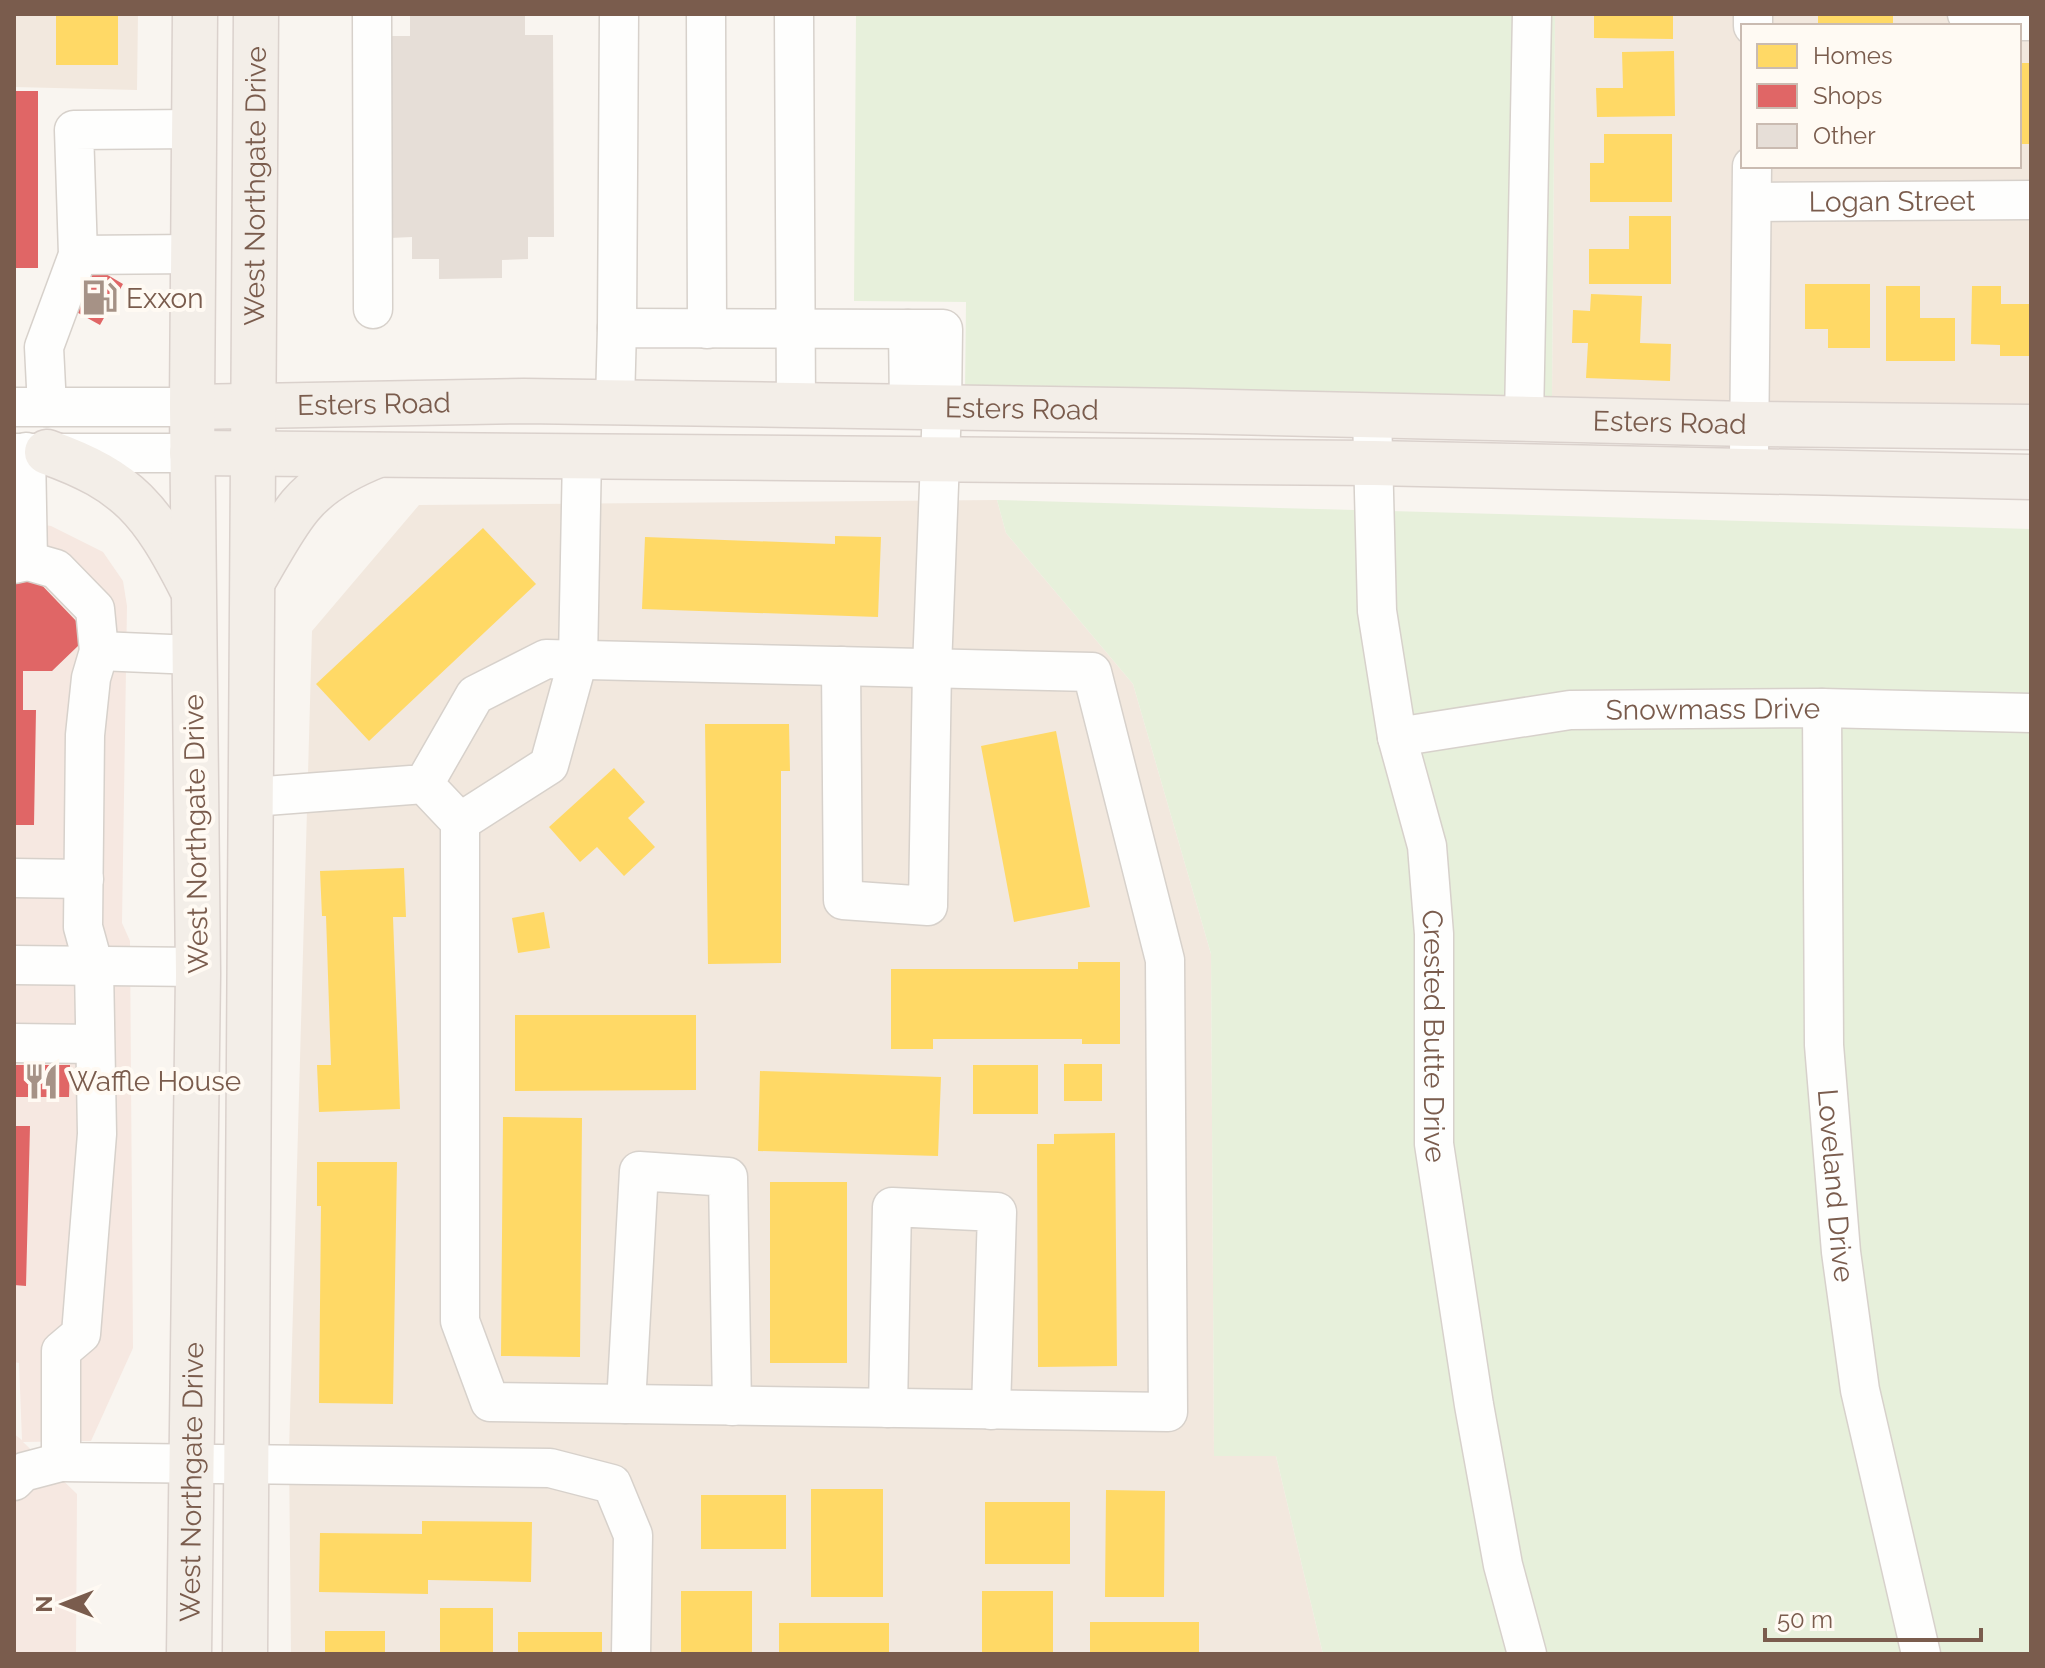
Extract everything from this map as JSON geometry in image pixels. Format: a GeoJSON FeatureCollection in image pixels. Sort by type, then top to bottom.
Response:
{"type":"FeatureCollection","features":[{"type":"Feature","properties":{"kind":"main road","name":"West Northgate Drive"},"geometry":{"type":"LineString","coordinates":[[189,1654],[198,970],[192,453],[195,14]]}},
{"type":"Feature","properties":{"kind":"main road","name":"West Northgate Drive"},"geometry":{"type":"LineString","coordinates":[[245,1654],[256,14]]}},
{"type":"Feature","properties":{"kind":"main road","name":"Esters Road"},"geometry":{"type":"LineString","coordinates":[[192,407],[524,401],[2031,427]]}},
{"type":"Feature","properties":{"kind":"main road"},"geometry":{"type":"LineString","coordinates":[[29,452],[84,465],[120,486],[167,540],[193,592]]}},
{"type":"Feature","properties":{"kind":"main road","name":"Esters Road"},"geometry":{"type":"LineString","coordinates":[[192,453],[1373,463],[2031,477]]}},
{"type":"Feature","properties":{"kind":"main road"},"geometry":{"type":"LineString","coordinates":[[253,581],[300,506],[334,478],[358,463],[383,454]]}},
{"type":"Feature","properties":{"kind":"main road"},"geometry":{"type":"LineString","coordinates":[[198,970],[251,973]]}},
{"type":"Feature","properties":{"kind":"street"},"geometry":{"type":"LineString","coordinates":[[372,14],[373,309]]}},
{"type":"Feature","properties":{"kind":"street"},"geometry":{"type":"LineString","coordinates":[[615,402],[619,14]]}},
{"type":"Feature","properties":{"kind":"street"},"geometry":{"type":"LineString","coordinates":[[706,14],[707,329]]}},
{"type":"Feature","properties":{"kind":"street"},"geometry":{"type":"LineString","coordinates":[[794,14],[796,405]]}},
{"type":"Feature","properties":{"kind":"street"},"geometry":{"type":"LineString","coordinates":[[1524,419],[1532,14]]}},
{"type":"Feature","properties":{"kind":"street"},"geometry":{"type":"LineString","coordinates":[[1967,14],[1973,21],[2031,21]]}},
{"type":"Feature","properties":{"kind":"street"},"geometry":{"type":"LineString","coordinates":[[31,407],[44,347],[78,255],[74,130],[194,129]]}},
{"type":"Feature","properties":{"kind":"street"},"geometry":{"type":"LineString","coordinates":[[1749,471],[1752,184]]}},
{"type":"Feature","properties":{"kind":"street","name":"Logan Street"},"geometry":{"type":"LineString","coordinates":[[1752,184],[2031,200]]}},
{"type":"Feature","properties":{"kind":"street"},"geometry":{"type":"LineString","coordinates":[[78,255],[193,254]]}},
{"type":"Feature","properties":{"kind":"street"},"geometry":{"type":"LineString","coordinates":[[617,328],[943,329],[926,406],[938,458],[928,906],[843,900],[841,666]]}},
{"type":"Feature","properties":{"kind":"street","name":"Esters Road"},"geometry":{"type":"LineString","coordinates":[[31,407],[192,407]]}},
{"type":"Feature","properties":{"kind":"street","name":"Crested Butte Drive"},"geometry":{"type":"LineString","coordinates":[[1372,414],[1377,611],[1397,737],[1427,846],[1434,934],[1434,1144],[1476,1419],[1503,1565],[1527,1654]]}},
{"type":"Feature","properties":{"kind":"street"},"geometry":{"type":"LineString","coordinates":[[29,452],[21,563],[56,569],[95,609],[99,651],[91,678],[85,735],[83,927],[94,967],[97,1134],[81,1334],[61,1351],[61,1462]]}},
{"type":"Feature","properties":{"kind":"street","name":"Esters Road"},"geometry":{"type":"LineString","coordinates":[[29,452],[192,453]]}},
{"type":"Feature","properties":{"kind":"street"},"geometry":{"type":"LineString","coordinates":[[460,822],[549,765],[578,660],[582,455]]}},
{"type":"Feature","properties":{"kind":"street"},"geometry":{"type":"LineString","coordinates":[[99,651],[194,655]]}},
{"type":"Feature","properties":{"kind":"street"},"geometry":{"type":"LineString","coordinates":[[546,659],[1092,672],[1165,960],[1168,1412],[490,1402],[460,1321],[460,822],[424,784],[475,695],[546,659]]}},
{"type":"Feature","properties":{"kind":"street","name":"Snowmass Drive"},"geometry":{"type":"LineString","coordinates":[[1397,737],[1570,710],[1822,708],[2031,713]]}},
{"type":"Feature","properties":{"kind":"street","name":"Loveland Drive"},"geometry":{"type":"LineString","coordinates":[[1822,708],[1824,1045],[1841,1252],[1860,1390],[1921,1654]]}},
{"type":"Feature","properties":{"kind":"street"},"geometry":{"type":"LineString","coordinates":[[252,797],[424,784]]}},
{"type":"Feature","properties":{"kind":"street"},"geometry":{"type":"LineString","coordinates":[[14,878],[84,879]]}},
{"type":"Feature","properties":{"kind":"street"},"geometry":{"type":"LineString","coordinates":[[14,965],[198,970]]}},
{"type":"Feature","properties":{"kind":"street"},"geometry":{"type":"LineString","coordinates":[[14,1043],[94,1044]]}},
{"type":"Feature","properties":{"kind":"street"},"geometry":{"type":"LineString","coordinates":[[626,1404],[639,1171],[728,1177],[732,1406]]}},
{"type":"Feature","properties":{"kind":"street"},"geometry":{"type":"LineString","coordinates":[[888,1408],[892,1207],[997,1212],[991,1410]]}},
{"type":"Feature","properties":{"kind":"street"},"geometry":{"type":"LineString","coordinates":[[14,1481],[23,1472],[61,1462],[550,1468],[612,1484],[633,1535],[631,1654]]}},
{"type":"Feature","properties":{"kind":"shaded area"},"geometry":{"type":"Polygon","coordinates":[[[14,14],[138,14],[137,90],[14,87],[14,14]]]}},
{"type":"Feature","properties":{"kind":"shaded area"},"geometry":{"type":"Polygon","coordinates":[[[1555,14],[2031,14],[2031,405],[1552,398],[1555,14]]]}},
{"type":"Feature","properties":{"kind":"shaded area"},"geometry":{"type":"Polygon","coordinates":[[[997,500],[1006,533],[1133,684],[1211,954],[1214,1455],[1276,1456],[1323,1654],[291,1654],[289,1452],[312,631],[419,505],[997,500]]]}},
{"type":"Feature","properties":{"kind":"shaded area"},"geometry":{"type":"Polygon","coordinates":[[[14,519],[51,526],[103,552],[123,581],[127,606],[122,923],[130,941],[133,1348],[91,1441],[23,1442],[77,1494],[76,1654],[14,1654],[14,1434],[22,1440],[19,1363],[14,1362],[14,519]]]}},
{"type":"Feature","properties":{"kind":"green space"},"geometry":{"type":"Polygon","coordinates":[[[856,14],[1555,14],[1552,398],[965,394],[966,302],[854,301],[856,14]]]}},
{"type":"Feature","properties":{"kind":"green space"},"geometry":{"type":"Polygon","coordinates":[[[997,500],[2031,529],[2031,1654],[1323,1654],[1276,1456],[1214,1456],[1211,954],[1133,684],[1006,533],[997,500]]]}},
{"type":"Feature","properties":{"kind":"building: Homes"},"geometry":{"type":"Polygon","coordinates":[[[56,14],[118,14],[118,65],[56,65],[56,14]]]}},
{"type":"Feature","properties":{"kind":"building: Homes"},"geometry":{"type":"Polygon","coordinates":[[[1594,14],[1673,14],[1673,39],[1594,38],[1594,14]]]}},
{"type":"Feature","properties":{"kind":"building: Homes"},"geometry":{"type":"Polygon","coordinates":[[[1818,14],[1893,14],[1893,24],[1818,24],[1818,14]]]}},
{"type":"Feature","properties":{"kind":"building: Homes"},"geometry":{"type":"Polygon","coordinates":[[[1674,51],[1675,116],[1597,117],[1596,88],[1623,88],[1622,52],[1674,51]]]}},
{"type":"Feature","properties":{"kind":"building: Homes"},"geometry":{"type":"Polygon","coordinates":[[[2021,63],[2031,63],[2031,144],[2021,144],[2021,63]]]}},
{"type":"Feature","properties":{"kind":"building: Homes"},"geometry":{"type":"Polygon","coordinates":[[[1604,134],[1672,134],[1672,202],[1590,202],[1590,163],[1604,163],[1604,134]]]}},
{"type":"Feature","properties":{"kind":"building: Homes"},"geometry":{"type":"Polygon","coordinates":[[[1629,216],[1671,216],[1671,284],[1589,284],[1589,249],[1629,249],[1629,216]]]}},
{"type":"Feature","properties":{"kind":"building: Homes"},"geometry":{"type":"Polygon","coordinates":[[[1805,284],[1870,284],[1870,348],[1828,348],[1828,329],[1805,329],[1805,284]]]}},
{"type":"Feature","properties":{"kind":"building: Homes"},"geometry":{"type":"Polygon","coordinates":[[[1886,286],[1920,286],[1920,318],[1955,318],[1955,361],[1886,361],[1886,286]]]}},
{"type":"Feature","properties":{"kind":"building: Homes"},"geometry":{"type":"Polygon","coordinates":[[[1972,286],[2001,286],[2001,304],[2031,304],[2031,356],[2000,356],[2000,345],[1971,344],[1972,286]]]}},
{"type":"Feature","properties":{"kind":"building: Homes"},"geometry":{"type":"Polygon","coordinates":[[[1591,294],[1642,296],[1640,343],[1671,344],[1670,381],[1586,378],[1588,343],[1572,343],[1573,310],[1590,311],[1591,294]]]}},
{"type":"Feature","properties":{"kind":"building: Homes"},"geometry":{"type":"Polygon","coordinates":[[[483,528],[536,584],[369,741],[316,684],[483,528]]]}},
{"type":"Feature","properties":{"kind":"building: Homes"},"geometry":{"type":"Polygon","coordinates":[[[835,536],[881,537],[878,617],[642,609],[645,537],[835,544],[835,536]]]}},
{"type":"Feature","properties":{"kind":"building: Homes"},"geometry":{"type":"Polygon","coordinates":[[[705,724],[789,724],[790,771],[781,771],[781,963],[708,964],[705,724]]]}},
{"type":"Feature","properties":{"kind":"building: Homes"},"geometry":{"type":"Polygon","coordinates":[[[1056,731],[1090,907],[1014,922],[981,746],[1056,731]]]}},
{"type":"Feature","properties":{"kind":"building: Homes"},"geometry":{"type":"Polygon","coordinates":[[[614,768],[645,802],[628,818],[655,847],[624,876],[597,847],[580,862],[549,827],[614,768]]]}},
{"type":"Feature","properties":{"kind":"building: Homes"},"geometry":{"type":"Polygon","coordinates":[[[404,868],[406,917],[393,917],[400,1109],[319,1112],[317,1065],[331,1065],[326,916],[322,916],[320,871],[404,868]]]}},
{"type":"Feature","properties":{"kind":"building: Homes"},"geometry":{"type":"Polygon","coordinates":[[[544,912],[550,948],[518,953],[512,918],[544,912]]]}},
{"type":"Feature","properties":{"kind":"building: Homes"},"geometry":{"type":"Polygon","coordinates":[[[1078,962],[1120,962],[1120,1044],[1082,1044],[1082,1039],[933,1039],[933,1049],[891,1049],[891,969],[1078,969],[1078,962]]]}},
{"type":"Feature","properties":{"kind":"building: Homes"},"geometry":{"type":"Polygon","coordinates":[[[515,1015],[696,1015],[696,1090],[515,1091],[515,1015]]]}},
{"type":"Feature","properties":{"kind":"building: Homes"},"geometry":{"type":"Polygon","coordinates":[[[1064,1064],[1102,1064],[1102,1101],[1064,1101],[1064,1064]]]}},
{"type":"Feature","properties":{"kind":"building: Homes"},"geometry":{"type":"Polygon","coordinates":[[[973,1065],[1038,1065],[1038,1114],[973,1114],[973,1065]]]}},
{"type":"Feature","properties":{"kind":"building: Homes"},"geometry":{"type":"Polygon","coordinates":[[[760,1071],[941,1077],[938,1156],[758,1151],[760,1071]]]}},
{"type":"Feature","properties":{"kind":"building: Homes"},"geometry":{"type":"Polygon","coordinates":[[[503,1117],[582,1118],[580,1357],[501,1356],[503,1117]]]}},
{"type":"Feature","properties":{"kind":"building: Homes"},"geometry":{"type":"Polygon","coordinates":[[[1115,1133],[1117,1366],[1038,1367],[1037,1144],[1054,1144],[1054,1134],[1115,1133]]]}},
{"type":"Feature","properties":{"kind":"building: Homes"},"geometry":{"type":"Polygon","coordinates":[[[317,1162],[397,1162],[393,1404],[319,1403],[321,1206],[317,1206],[317,1162]]]}},
{"type":"Feature","properties":{"kind":"building: Homes"},"geometry":{"type":"Polygon","coordinates":[[[770,1182],[847,1182],[847,1363],[770,1363],[770,1182]]]}},
{"type":"Feature","properties":{"kind":"building: Homes"},"geometry":{"type":"Polygon","coordinates":[[[811,1489],[883,1489],[883,1597],[811,1597],[811,1489]]]}},
{"type":"Feature","properties":{"kind":"building: Homes"},"geometry":{"type":"Polygon","coordinates":[[[1106,1490],[1165,1491],[1164,1597],[1105,1597],[1106,1490]]]}},
{"type":"Feature","properties":{"kind":"building: Homes"},"geometry":{"type":"Polygon","coordinates":[[[701,1495],[786,1495],[786,1549],[701,1549],[701,1495]]]}},
{"type":"Feature","properties":{"kind":"building: Homes"},"geometry":{"type":"Polygon","coordinates":[[[985,1502],[1070,1502],[1070,1564],[985,1564],[985,1502]]]}},
{"type":"Feature","properties":{"kind":"building: Homes"},"geometry":{"type":"Polygon","coordinates":[[[422,1521],[532,1522],[531,1582],[428,1580],[428,1594],[319,1592],[320,1533],[422,1534],[422,1521]]]}},
{"type":"Feature","properties":{"kind":"building: Homes"},"geometry":{"type":"Polygon","coordinates":[[[681,1591],[752,1591],[752,1654],[681,1654],[681,1591]]]}},
{"type":"Feature","properties":{"kind":"building: Homes"},"geometry":{"type":"Polygon","coordinates":[[[982,1591],[1053,1591],[1053,1654],[982,1654],[982,1591]]]}},
{"type":"Feature","properties":{"kind":"building: Homes"},"geometry":{"type":"Polygon","coordinates":[[[440,1608],[493,1608],[493,1654],[440,1654],[440,1608]]]}},
{"type":"Feature","properties":{"kind":"building: Homes"},"geometry":{"type":"Polygon","coordinates":[[[1090,1622],[1199,1622],[1199,1654],[1090,1654],[1090,1622]]]}},
{"type":"Feature","properties":{"kind":"building: Homes"},"geometry":{"type":"Polygon","coordinates":[[[779,1623],[889,1623],[889,1654],[779,1654],[779,1623]]]}},
{"type":"Feature","properties":{"kind":"building: Homes"},"geometry":{"type":"Polygon","coordinates":[[[325,1631],[385,1631],[385,1654],[325,1654],[325,1631]]]}},
{"type":"Feature","properties":{"kind":"building: Homes"},"geometry":{"type":"Polygon","coordinates":[[[518,1632],[602,1632],[602,1654],[518,1654],[518,1632]]]}},
{"type":"Feature","properties":{"kind":"building: Shops"},"geometry":{"type":"Polygon","coordinates":[[[14,91],[38,91],[38,268],[14,268],[14,91]]]}},
{"type":"Feature","properties":{"kind":"building: Shops"},"geometry":{"type":"Polygon","coordinates":[[[94,267],[123,284],[100,325],[71,309],[94,267]]]}},
{"type":"Feature","properties":{"kind":"building: Shops"},"geometry":{"type":"Polygon","coordinates":[[[14,577],[34,577],[79,624],[79,645],[52,671],[23,671],[23,710],[36,710],[34,825],[14,825],[14,577]]]}},
{"type":"Feature","properties":{"kind":"building: Shops","name":"Waffle House"},"geometry":{"type":"Polygon","coordinates":[[[14,1065],[70,1065],[69,1097],[14,1097],[14,1065]]]}},
{"type":"Feature","properties":{"kind":"building: Shops"},"geometry":{"type":"Polygon","coordinates":[[[14,1126],[30,1126],[26,1286],[14,1285],[14,1126]]]}},
{"type":"Feature","properties":{"kind":"building: Other"},"geometry":{"type":"Polygon","coordinates":[[[410,14],[525,14],[525,35],[553,35],[554,237],[528,237],[528,259],[502,260],[502,278],[439,279],[439,259],[412,259],[412,237],[390,238],[388,36],[410,36],[410,14]]]}},
{"type":"Feature","properties":{"kind":"place","name":"Exxon"},"geometry":{"type":"Point","coordinates":[100,298]}},
{"type":"Feature","properties":{"kind":"place","name":"Waffle House"},"geometry":{"type":"Point","coordinates":[42,1081]}}]}
